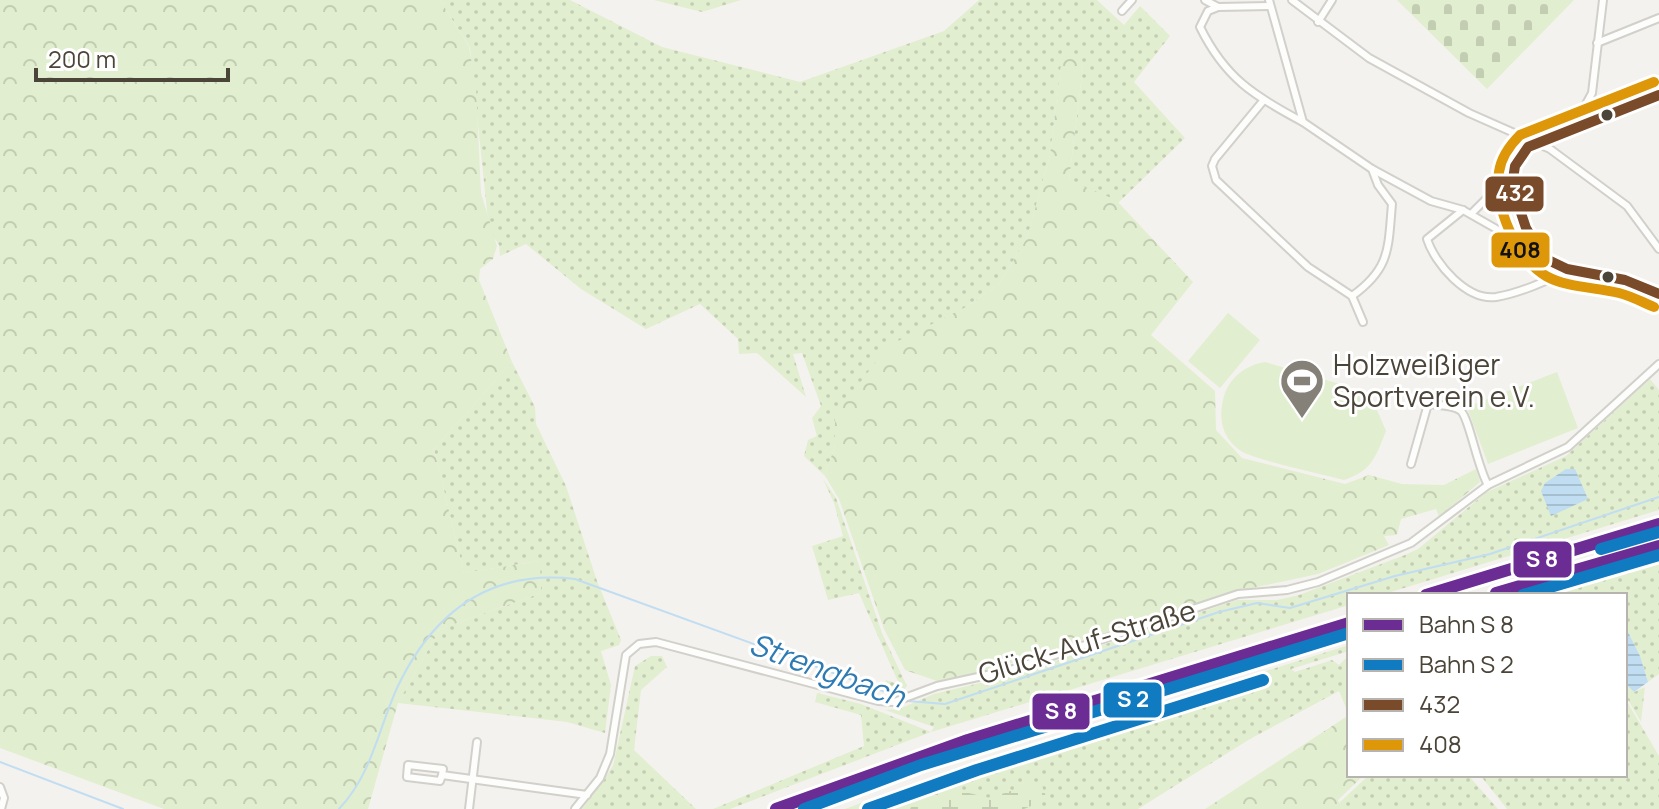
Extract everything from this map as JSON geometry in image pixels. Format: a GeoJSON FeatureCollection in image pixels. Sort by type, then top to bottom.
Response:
{"type":"FeatureCollection","features":[{"type":"Feature","properties":{"kind":"street"},"geometry":{"type":"LineString","coordinates":[[1122,11],[1132,0]]}},
{"type":"Feature","properties":{"kind":"street"},"geometry":{"type":"LineString","coordinates":[[1205,0],[1218,7]]}},
{"type":"Feature","properties":{"kind":"street"},"geometry":{"type":"LineString","coordinates":[[1292,0],[1369,58],[1469,113],[1539,142],[1627,206],[1659,249]]}},
{"type":"Feature","properties":{"kind":"street"},"geometry":{"type":"LineString","coordinates":[[1318,22],[1332,0]]}},
{"type":"Feature","properties":{"kind":"street"},"geometry":{"type":"LineString","coordinates":[[1572,130],[1592,93],[1603,0]]}},
{"type":"Feature","properties":{"kind":"street"},"geometry":{"type":"LineString","coordinates":[[1303,122],[1270,3],[1218,7],[1208,11],[1200,27],[1227,72],[1263,101],[1303,122],[1372,169],[1431,201],[1463,210],[1500,231],[1530,238]]}},
{"type":"Feature","properties":{"kind":"street"},"geometry":{"type":"LineString","coordinates":[[1597,43],[1659,18]]}},
{"type":"Feature","properties":{"kind":"street"},"geometry":{"type":"LineString","coordinates":[[1659,95],[1539,142],[1522,152],[1510,183],[1530,238],[1546,261],[1568,271],[1625,280],[1659,294]]}},
{"type":"Feature","properties":{"kind":"street"},"geometry":{"type":"LineString","coordinates":[[1263,101],[1215,159],[1212,166],[1216,180],[1308,267],[1352,296],[1363,322]]}},
{"type":"Feature","properties":{"kind":"street"},"geometry":{"type":"LineString","coordinates":[[1578,115],[1584,125]]}},
{"type":"Feature","properties":{"kind":"street"},"geometry":{"type":"LineString","coordinates":[[1352,296],[1373,281],[1387,257],[1392,204],[1378,185],[1372,169]]}},
{"type":"Feature","properties":{"kind":"street"},"geometry":{"type":"LineString","coordinates":[[1471,214],[1495,190],[1510,183]]}},
{"type":"Feature","properties":{"kind":"street"},"geometry":{"type":"LineString","coordinates":[[1463,210],[1427,239],[1445,271],[1473,291],[1494,297],[1568,271]]}},
{"type":"Feature","properties":{"kind":"street","name":"Glück-Auf-Straße"},"geometry":{"type":"LineString","coordinates":[[575,809],[587,795],[610,754],[626,655],[639,644],[656,642],[878,701],[894,702],[1010,670],[1220,599],[1318,582],[1411,543],[1488,485],[1568,447],[1659,364]]}},
{"type":"Feature","properties":{"kind":"street"},"geometry":{"type":"LineString","coordinates":[[1411,464],[1428,404],[1455,408],[1464,414],[1480,472],[1488,485]]}},
{"type":"Feature","properties":{"kind":"street"},"geometry":{"type":"LineString","coordinates":[[469,809],[477,742]]}},
{"type":"Feature","properties":{"kind":"street"},"geometry":{"type":"LineString","coordinates":[[408,765],[443,769],[442,775],[440,781],[407,777],[408,765]]}},
{"type":"Feature","properties":{"kind":"street"},"geometry":{"type":"LineString","coordinates":[[442,775],[587,795]]}},
{"type":"Feature","properties":{"kind":"street"},"geometry":{"type":"LineString","coordinates":[[0,787],[4,798],[1,809]]}},
{"type":"Feature","properties":{"kind":"green space"},"geometry":{"type":"Polygon","coordinates":[[[0,0],[440,0],[469,47],[476,87],[481,193],[497,246],[493,259],[480,269],[479,280],[512,362],[434,449],[464,573],[540,561],[541,593],[440,629],[398,703],[368,809],[164,809],[0,748],[0,0]]]}},
{"type":"Feature","properties":{"kind":"green space"},"geometry":{"type":"Polygon","coordinates":[[[440,0],[570,0],[662,47],[800,82],[944,31],[979,0],[1097,0],[1124,25],[1140,6],[1170,36],[1134,82],[1185,138],[1118,203],[1069,180],[1083,67],[1063,50],[1050,155],[1027,238],[999,284],[966,307],[835,415],[835,445],[825,476],[804,456],[808,440],[817,436],[812,418],[821,406],[802,353],[793,354],[806,397],[757,353],[739,354],[738,339],[700,304],[646,329],[581,289],[526,244],[500,256],[499,245],[489,230],[470,48],[440,0]]]}},
{"type":"Feature","properties":{"kind":"green space"},"geometry":{"type":"Polygon","coordinates":[[[654,0],[741,0],[702,12],[654,0]]]}},
{"type":"Feature","properties":{"kind":"green space"},"geometry":{"type":"Polygon","coordinates":[[[1397,0],[1574,0],[1487,89],[1397,0]]]}},
{"type":"Feature","properties":{"kind":"green space"},"geometry":{"type":"Polygon","coordinates":[[[1063,49],[1083,67],[1069,180],[1116,200],[1193,282],[1151,335],[1215,391],[1216,430],[1242,458],[1345,484],[1369,475],[1402,484],[1444,485],[1476,469],[1480,482],[1439,517],[1436,509],[1401,519],[1397,535],[1384,536],[1389,545],[1318,574],[1229,593],[984,672],[937,681],[905,670],[884,629],[839,499],[825,476],[835,445],[835,415],[888,346],[966,307],[999,284],[1027,238],[1050,155],[1063,49]]]}},
{"type":"Feature","properties":{"kind":"green space"},"geometry":{"type":"Polygon","coordinates":[[[1228,313],[1260,340],[1220,388],[1188,361],[1228,313]]]}},
{"type":"Feature","properties":{"kind":"green space"},"geometry":{"type":"Polygon","coordinates":[[[512,362],[535,407],[536,424],[566,486],[597,581],[621,640],[619,645],[601,651],[611,685],[605,733],[567,722],[398,703],[440,629],[541,593],[539,561],[464,573],[434,449],[512,362]]]}},
{"type":"Feature","properties":{"kind":"green space"},"geometry":{"type":"Polygon","coordinates":[[[1265,362],[1350,387],[1374,403],[1386,431],[1367,467],[1344,480],[1260,458],[1234,446],[1223,426],[1221,412],[1224,396],[1230,383],[1240,373],[1265,362]]]}},
{"type":"Feature","properties":{"kind":"green space"},"geometry":{"type":"Polygon","coordinates":[[[1557,372],[1578,428],[1488,464],[1467,407],[1557,372]]]}},
{"type":"Feature","properties":{"kind":"green space"},"geometry":{"type":"Polygon","coordinates":[[[1650,379],[1659,390],[1659,510],[1388,593],[1347,593],[1347,606],[931,732],[934,727],[885,710],[899,709],[934,694],[1013,675],[1237,600],[1277,600],[1299,595],[1405,555],[1418,549],[1487,492],[1566,456],[1650,379]]]}},
{"type":"Feature","properties":{"kind":"green space"},"geometry":{"type":"Polygon","coordinates":[[[823,479],[836,498],[882,633],[907,686],[901,694],[884,687],[886,680],[899,684],[859,593],[828,600],[812,546],[843,536],[834,503],[823,479]]]}},
{"type":"Feature","properties":{"kind":"green space"},"geometry":{"type":"Polygon","coordinates":[[[1659,557],[1659,674],[1648,682],[1627,630],[1627,593],[1539,593],[1659,557]]]}},
{"type":"Feature","properties":{"kind":"green space"},"geometry":{"type":"Polygon","coordinates":[[[1347,646],[1347,652],[1291,669],[1295,672],[1332,660],[1339,665],[1347,657],[1347,710],[1339,691],[1250,739],[1138,809],[845,809],[953,769],[1347,646]]]}},
{"type":"Feature","properties":{"kind":"green space"},"geometry":{"type":"Polygon","coordinates":[[[651,656],[662,656],[667,667],[641,690],[634,750],[696,809],[582,809],[613,766],[635,666],[651,656]]]}},
{"type":"Feature","properties":{"kind":"green space"},"geometry":{"type":"Polygon","coordinates":[[[1627,685],[1634,692],[1645,687],[1641,722],[1627,698],[1627,685]]]}},
{"type":"Feature","properties":{"kind":"green space"},"geometry":{"type":"Polygon","coordinates":[[[817,693],[861,704],[931,732],[730,809],[713,809],[864,746],[861,715],[815,702],[817,693]]]}},
{"type":"Feature","properties":{"kind":"green space"},"geometry":{"type":"Polygon","coordinates":[[[1627,701],[1659,756],[1659,809],[1507,809],[1482,777],[1627,777],[1627,701]]]}},
{"type":"Feature","properties":{"kind":"green space"},"geometry":{"type":"Polygon","coordinates":[[[1347,716],[1347,777],[1362,777],[1338,800],[1342,809],[1205,809],[1347,716]]]}},
{"type":"Feature","properties":{"kind":"green space"},"geometry":{"type":"Polygon","coordinates":[[[1367,777],[1470,777],[1498,809],[1342,809],[1339,803],[1367,777]]]}},
{"type":"Feature","properties":{"kind":"green space"},"geometry":{"type":"Polygon","coordinates":[[[1040,781],[1047,799],[1024,809],[910,809],[919,795],[952,789],[990,798],[1040,781]]]}},
{"type":"Feature","properties":{"kind":"water"},"geometry":{"type":"Polygon","coordinates":[[[1566,469],[1575,469],[1588,499],[1551,516],[1541,491],[1545,483],[1566,469]]]}},
{"type":"Feature","properties":{"kind":"water"},"geometry":{"type":"Polygon","coordinates":[[[1627,630],[1648,682],[1634,692],[1627,685],[1627,630]]]}},
{"type":"Feature","properties":{"kind":"waterway","name":"Strengbach"},"geometry":{"type":"LineString","coordinates":[[908,701],[945,704],[1219,612],[1257,603],[1290,608],[1395,576],[1490,554],[1659,497]]}},
{"type":"Feature","properties":{"kind":"waterway","name":"Strengbach"},"geometry":{"type":"LineString","coordinates":[[339,809],[367,766],[397,688],[428,638],[446,617],[467,601],[490,589],[516,581],[575,579],[902,698]]}},
{"type":"Feature","properties":{"kind":"waterway","name":"Strengbach"},"geometry":{"type":"LineString","coordinates":[[0,762],[123,809]]}},
{"type":"Feature","properties":{"kind":"transit line","name":"408"},"geometry":{"type":"LineString","coordinates":[[1654,82],[1520,135],[1504,157],[1498,185],[1509,230],[1535,268],[1563,283],[1619,293],[1654,307]]}},
{"type":"Feature","properties":{"kind":"transit line","name":"432"},"geometry":{"type":"LineString","coordinates":[[1659,95],[1528,147],[1515,166],[1512,186],[1526,228],[1544,258],[1567,269],[1625,280],[1659,294]]}},
{"type":"Feature","properties":{"kind":"transit line"},"geometry":{"type":"LineString","coordinates":[[1433,593],[1659,524]]}},
{"type":"Feature","properties":{"kind":"transit line"},"geometry":{"type":"LineString","coordinates":[[1601,549],[1659,532]]}},
{"type":"Feature","properties":{"kind":"transit line"},"geometry":{"type":"LineString","coordinates":[[1496,593],[1659,546]]}},
{"type":"Feature","properties":{"kind":"transit line"},"geometry":{"type":"LineString","coordinates":[[1530,593],[1659,555]]}},
{"type":"Feature","properties":{"kind":"transit line"},"geometry":{"type":"LineString","coordinates":[[776,809],[968,740],[1347,624]]}},
{"type":"Feature","properties":{"kind":"transit line"},"geometry":{"type":"LineString","coordinates":[[804,809],[921,765],[1347,634]]}},
{"type":"Feature","properties":{"kind":"transit line"},"geometry":{"type":"LineString","coordinates":[[868,809],[977,770],[1263,680]]}},
{"type":"Feature","properties":{"kind":"place","name":"Holzweißiger Sportverein e.V."},"geometry":{"type":"Point","coordinates":[1302,420]}}]}
